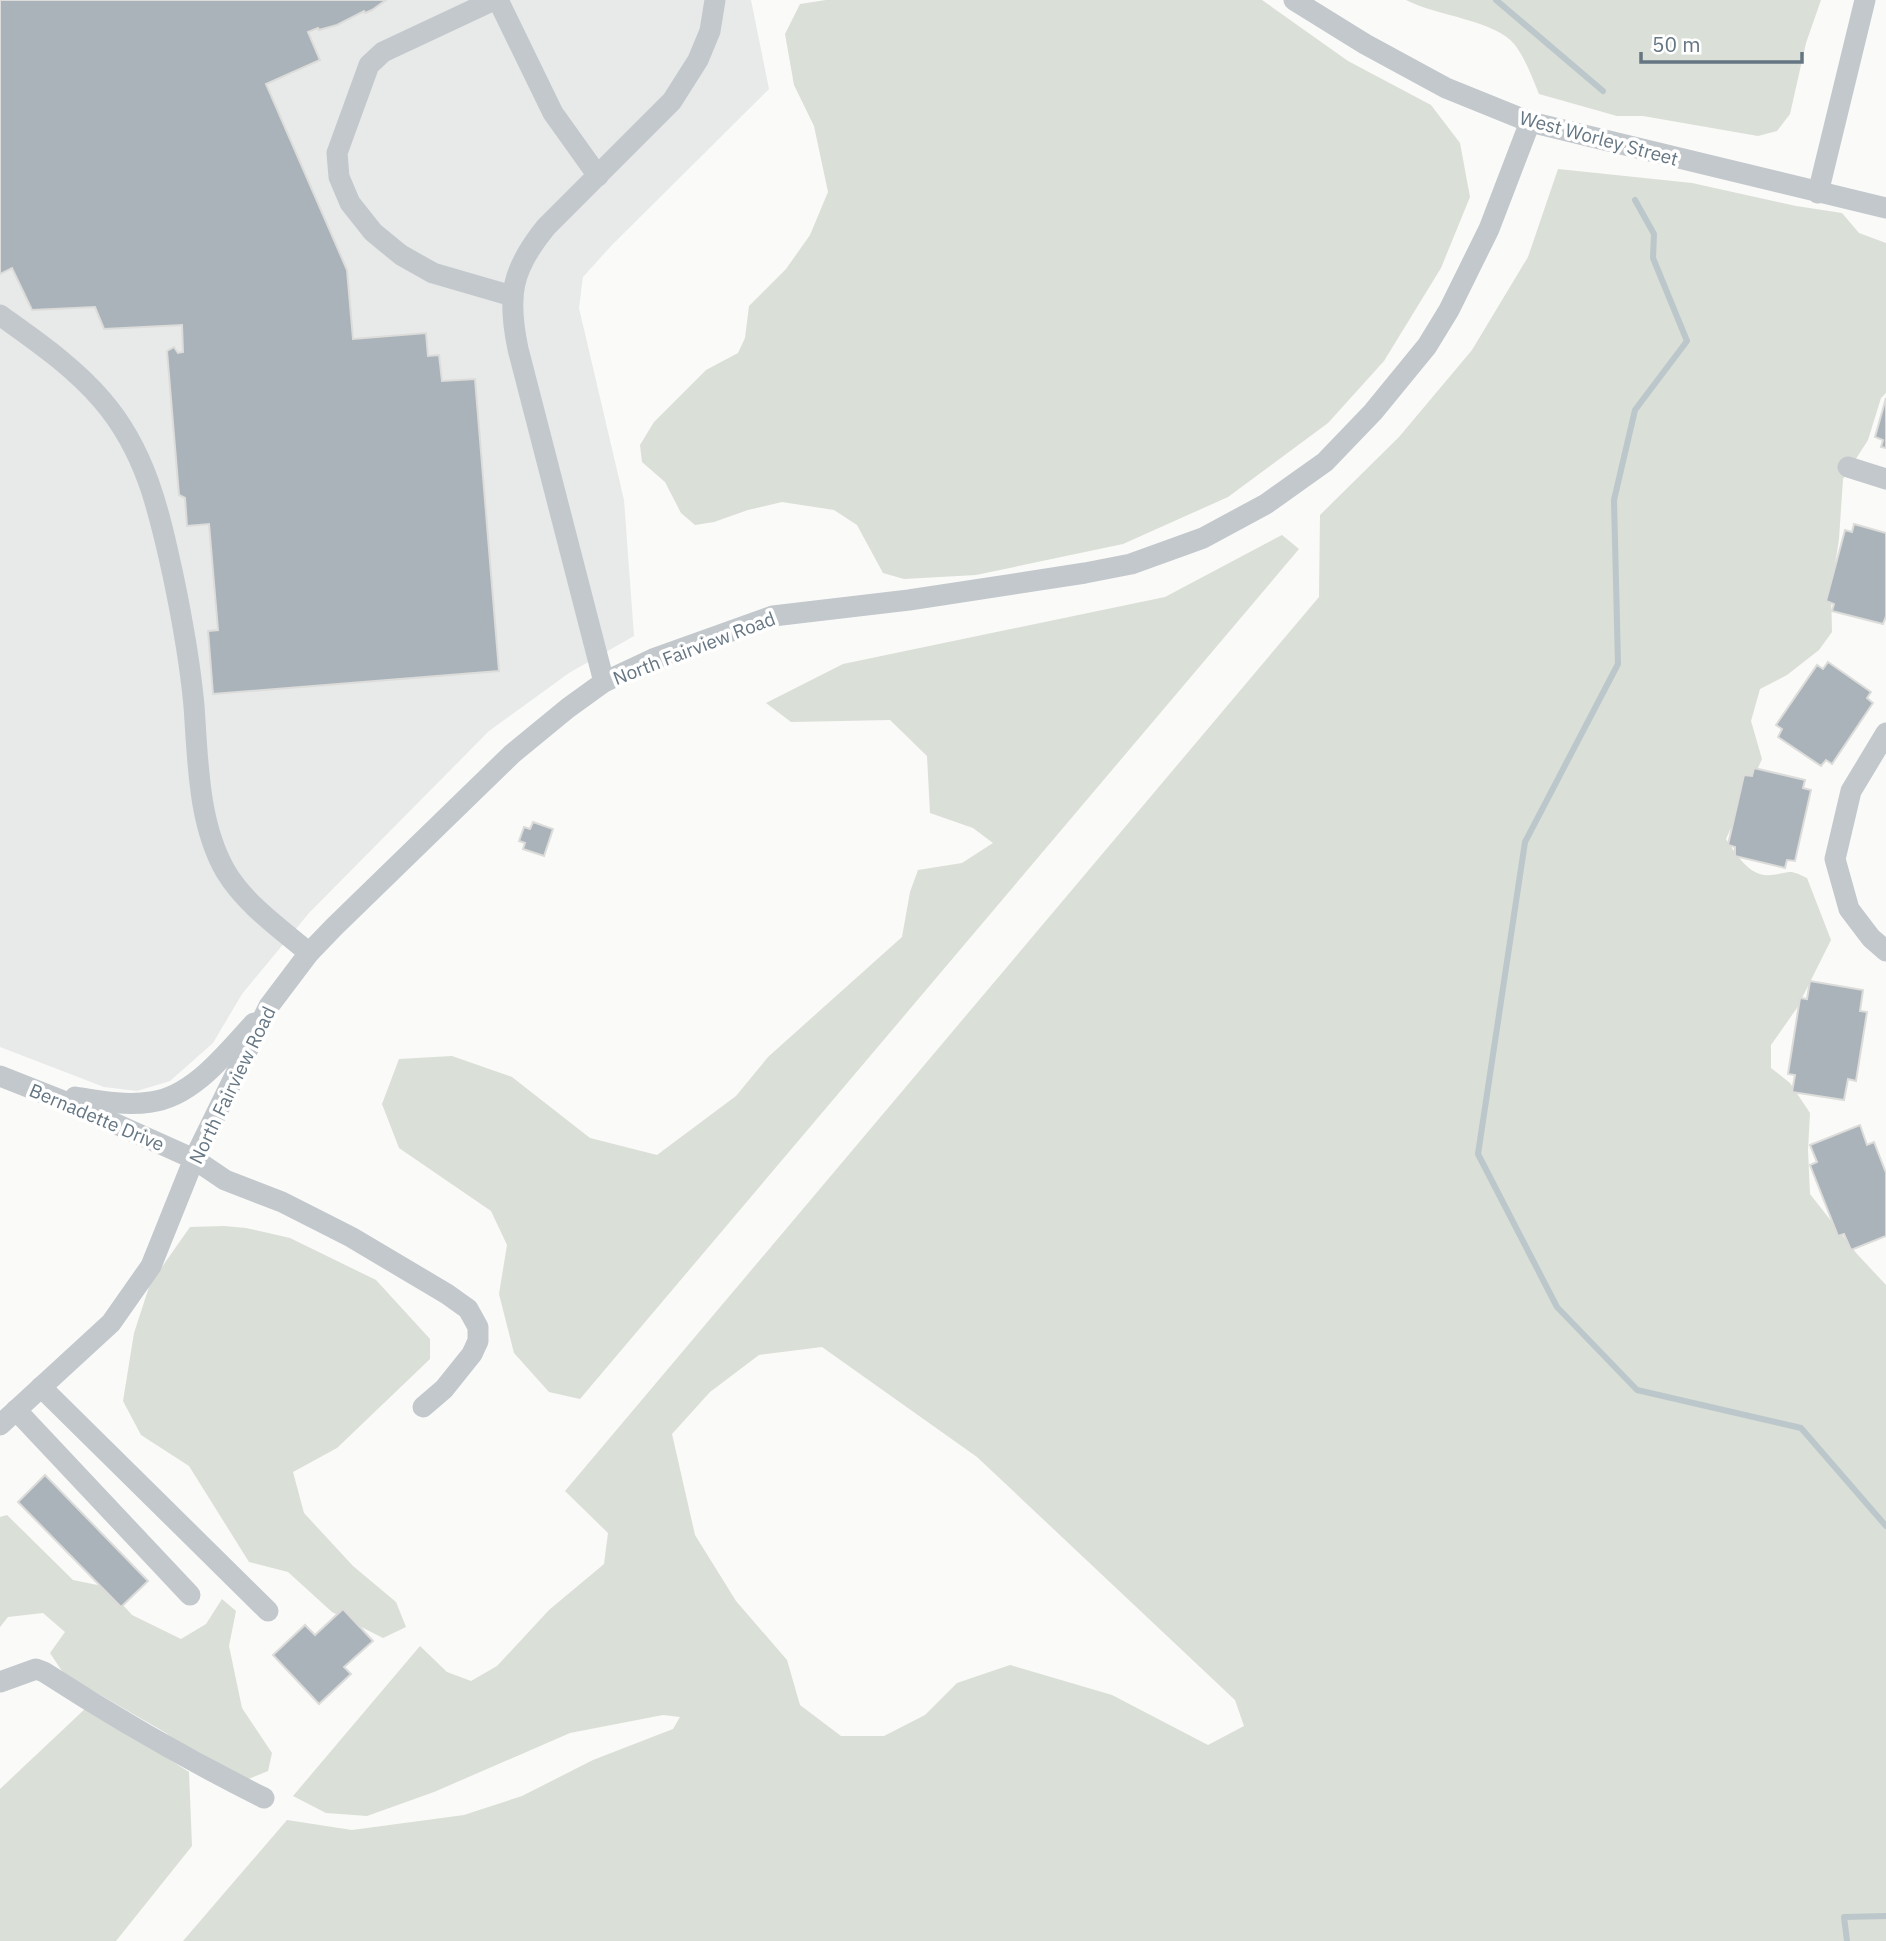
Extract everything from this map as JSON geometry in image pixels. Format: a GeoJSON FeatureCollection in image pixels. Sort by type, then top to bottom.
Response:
{"type":"FeatureCollection","features":[{"type":"Feature","properties":{"kind":"street"},"geometry":{"type":"LineString","coordinates":[[512,296],[433,273],[401,255],[373,232],[350,203],[339,177],[337,153],[369,65],[383,52],[496,0],[553,113],[598,176]]}},
{"type":"Feature","properties":{"kind":"street"},"geometry":{"type":"LineString","coordinates":[[604,682],[518,349],[512,321],[512,296],[518,271],[531,245],[672,101],[698,60],[710,31],[715,0]]}},
{"type":"Feature","properties":{"kind":"street","name":"West Worley Street"},"geometry":{"type":"LineString","coordinates":[[1294,0],[1365,44],[1446,88],[1530,122],[1886,208]]}},
{"type":"Feature","properties":{"kind":"street"},"geometry":{"type":"LineString","coordinates":[[1818,193],[1865,0]]}},
{"type":"Feature","properties":{"kind":"street","name":"North Fairview Road"},"geometry":{"type":"LineString","coordinates":[[8,1417],[111,1323],[151,1266],[194,1159],[270,1006],[334,927],[512,754],[604,682],[653,659],[773,616],[909,600],[1131,564],[1203,538],[1266,504],[1325,462],[1373,412],[1427,346],[1449,310],[1489,229],[1530,122]]}},
{"type":"Feature","properties":{"kind":"street"},"geometry":{"type":"LineString","coordinates":[[0,315],[67,364],[103,401],[134,445],[155,495],[183,620],[206,819],[214,846],[226,873],[241,891],[310,954]]}},
{"type":"Feature","properties":{"kind":"street"},"geometry":{"type":"LineString","coordinates":[[1848,467],[1886,479]]}},
{"type":"Feature","properties":{"kind":"street"},"geometry":{"type":"LineString","coordinates":[[1886,733],[1851,791],[1835,859],[1849,909],[1871,938],[1886,951]]}},
{"type":"Feature","properties":{"kind":"street"},"geometry":{"type":"LineString","coordinates":[[39,1091],[112,1103],[153,1102],[180,1091],[208,1073],[270,1006]]}},
{"type":"Feature","properties":{"kind":"street","name":"Bernadette Drive"},"geometry":{"type":"LineString","coordinates":[[0,1076],[194,1159],[225,1180],[282,1202],[351,1237],[468,1309],[478,1327],[478,1341],[472,1354],[444,1389],[423,1407]]}},
{"type":"Feature","properties":{"kind":"street"},"geometry":{"type":"LineString","coordinates":[[41,1387],[268,1611]]}},
{"type":"Feature","properties":{"kind":"street"},"geometry":{"type":"LineString","coordinates":[[8,1417],[190,1595]]}},
{"type":"Feature","properties":{"kind":"street"},"geometry":{"type":"LineString","coordinates":[[0,1682],[36,1669],[44,1672],[134,1728],[264,1798]]}},
{"type":"Feature","properties":{"kind":"shaded area"},"geometry":{"type":"Polygon","coordinates":[[[0,0],[751,0],[769,89],[583,277],[579,308],[624,500],[634,636],[569,673],[489,731],[309,913],[242,994],[213,1043],[170,1081],[137,1091],[104,1087],[0,1047],[0,0]]]}},
{"type":"Feature","properties":{"kind":"shaded area"},"geometry":{"type":"Polygon","coordinates":[[[826,0],[1262,0],[1348,61],[1431,105],[1460,143],[1470,197],[1441,268],[1384,361],[1328,423],[1228,497],[1123,544],[976,575],[904,579],[883,573],[857,525],[834,510],[782,502],[695,525],[681,513],[665,482],[642,462],[640,445],[654,422],[706,370],[738,353],[745,338],[749,306],[786,269],[810,235],[828,192],[814,126],[794,85],[785,34],[800,4],[826,0]]]}},
{"type":"Feature","properties":{"kind":"shaded area"},"geometry":{"type":"Polygon","coordinates":[[[1406,0],[1821,0],[1806,43],[1790,114],[1777,131],[1758,136],[1643,116],[1617,116],[1539,94],[1522,57],[1506,37],[1480,24],[1406,0]]]}},
{"type":"Feature","properties":{"kind":"shaded area"},"geometry":{"type":"Polygon","coordinates":[[[1558,169],[1692,183],[1796,206],[1842,213],[1859,233],[1886,243],[1886,393],[1881,398],[1868,440],[1843,479],[1839,539],[1831,591],[1832,632],[1819,650],[1787,675],[1760,689],[1751,721],[1762,759],[1726,839],[1744,864],[1757,873],[1771,875],[1792,872],[1807,878],[1831,940],[1797,1008],[1771,1045],[1771,1068],[1790,1083],[1810,1113],[1810,1194],[1857,1254],[1886,1285],[1886,1941],[183,1941],[287,1820],[352,1830],[464,1815],[522,1796],[593,1760],[673,1729],[680,1717],[663,1715],[570,1733],[434,1792],[367,1816],[326,1813],[293,1796],[420,1646],[447,1672],[471,1681],[497,1666],[549,1610],[604,1564],[608,1533],[565,1491],[1319,597],[1320,515],[1399,437],[1472,350],[1528,257],[1558,169]],[[822,1347],[759,1355],[710,1392],[672,1434],[695,1535],[736,1601],[787,1660],[800,1705],[841,1736],[884,1736],[925,1715],[957,1683],[1010,1665],[1112,1695],[1208,1745],[1244,1726],[1235,1700],[977,1457],[822,1347]]]}},
{"type":"Feature","properties":{"kind":"shaded area"},"geometry":{"type":"Polygon","coordinates":[[[1282,535],[1299,549],[580,1399],[549,1392],[514,1353],[499,1294],[507,1245],[491,1211],[399,1148],[382,1104],[399,1059],[452,1056],[512,1077],[590,1138],[657,1155],[736,1096],[768,1057],[902,937],[910,892],[918,870],[962,863],[993,843],[973,828],[930,813],[927,756],[890,720],[791,722],[766,703],[843,664],[1165,597],[1282,535]]]}},
{"type":"Feature","properties":{"kind":"shaded area"},"geometry":{"type":"Polygon","coordinates":[[[224,1226],[290,1238],[376,1280],[430,1339],[430,1359],[337,1448],[293,1472],[304,1513],[353,1566],[396,1602],[406,1627],[383,1638],[332,1612],[288,1572],[249,1562],[189,1466],[141,1435],[123,1401],[134,1333],[150,1284],[190,1227],[224,1226]]]}},
{"type":"Feature","properties":{"kind":"shaded area"},"geometry":{"type":"Polygon","coordinates":[[[7,1515],[73,1580],[107,1587],[132,1615],[181,1639],[206,1624],[222,1599],[236,1611],[229,1646],[242,1708],[272,1753],[268,1771],[246,1780],[207,1764],[166,1733],[64,1674],[50,1653],[65,1632],[43,1613],[8,1617],[0,1627],[0,1517],[7,1515]]]}},
{"type":"Feature","properties":{"kind":"shaded area"},"geometry":{"type":"Polygon","coordinates":[[[87,1707],[189,1772],[192,1846],[116,1941],[0,1941],[0,1789],[87,1707]]]}},
{"type":"Feature","properties":{"kind":"building"},"geometry":{"type":"Polygon","coordinates":[[[0,0],[386,0],[372,10],[365,13],[364,11],[337,25],[308,32],[320,60],[266,84],[347,270],[353,339],[426,333],[428,356],[439,355],[442,381],[475,379],[499,671],[213,694],[208,631],[218,630],[209,524],[187,526],[185,498],[179,495],[167,351],[174,347],[178,353],[183,352],[182,325],[104,329],[95,307],[32,310],[12,268],[0,274],[0,0]]]}},
{"type":"Feature","properties":{"kind":"building"},"geometry":{"type":"Polygon","coordinates":[[[1886,398],[1886,448],[1881,447],[1883,440],[1875,437],[1886,398]]]}},
{"type":"Feature","properties":{"kind":"building"},"geometry":{"type":"Polygon","coordinates":[[[1854,524],[1886,533],[1886,616],[1883,624],[1832,611],[1834,604],[1826,601],[1845,530],[1852,532],[1854,524]]]}},
{"type":"Feature","properties":{"kind":"building"},"geometry":{"type":"Polygon","coordinates":[[[1828,662],[1871,692],[1867,698],[1873,703],[1832,764],[1826,760],[1821,766],[1778,737],[1782,729],[1776,725],[1817,665],[1823,669],[1828,662]]]}},
{"type":"Feature","properties":{"kind":"building"},"geometry":{"type":"Polygon","coordinates":[[[1754,768],[1805,780],[1803,788],[1811,790],[1795,861],[1787,860],[1785,868],[1735,856],[1735,847],[1728,845],[1744,775],[1752,776],[1754,768]]]}},
{"type":"Feature","properties":{"kind":"building"},"geometry":{"type":"Polygon","coordinates":[[[533,822],[553,829],[544,856],[523,849],[525,843],[519,841],[524,827],[530,829],[533,822]]]}},
{"type":"Feature","properties":{"kind":"building"},"geometry":{"type":"Polygon","coordinates":[[[1810,981],[1863,990],[1860,1011],[1867,1012],[1856,1081],[1848,1079],[1844,1100],[1792,1092],[1795,1075],[1788,1074],[1800,998],[1807,999],[1810,981]]]}},
{"type":"Feature","properties":{"kind":"building"},"geometry":{"type":"Polygon","coordinates":[[[1860,1125],[1867,1145],[1874,1142],[1886,1173],[1886,1236],[1851,1250],[1844,1234],[1838,1236],[1810,1165],[1817,1162],[1810,1145],[1860,1125]]]}},
{"type":"Feature","properties":{"kind":"building"},"geometry":{"type":"Polygon","coordinates":[[[45,1475],[148,1581],[121,1607],[18,1502],[45,1475]]]}},
{"type":"Feature","properties":{"kind":"building"},"geometry":{"type":"Polygon","coordinates":[[[343,1609],[373,1641],[344,1667],[351,1674],[319,1704],[273,1655],[305,1625],[315,1635],[343,1609]]]}},
{"type":"Feature","properties":{"kind":"waterway"},"geometry":{"type":"LineString","coordinates":[[1496,0],[1603,91]]}},
{"type":"Feature","properties":{"kind":"waterway"},"geometry":{"type":"LineString","coordinates":[[1635,200],[1654,234],[1653,258],[1687,341],[1635,410],[1614,500],[1618,664],[1525,842],[1478,1154],[1557,1307],[1637,1390],[1801,1428],[1886,1526]]}},
{"type":"Feature","properties":{"kind":"waterway"},"geometry":{"type":"LineString","coordinates":[[1847,1941],[1844,1917],[1886,1916]]}}]}
